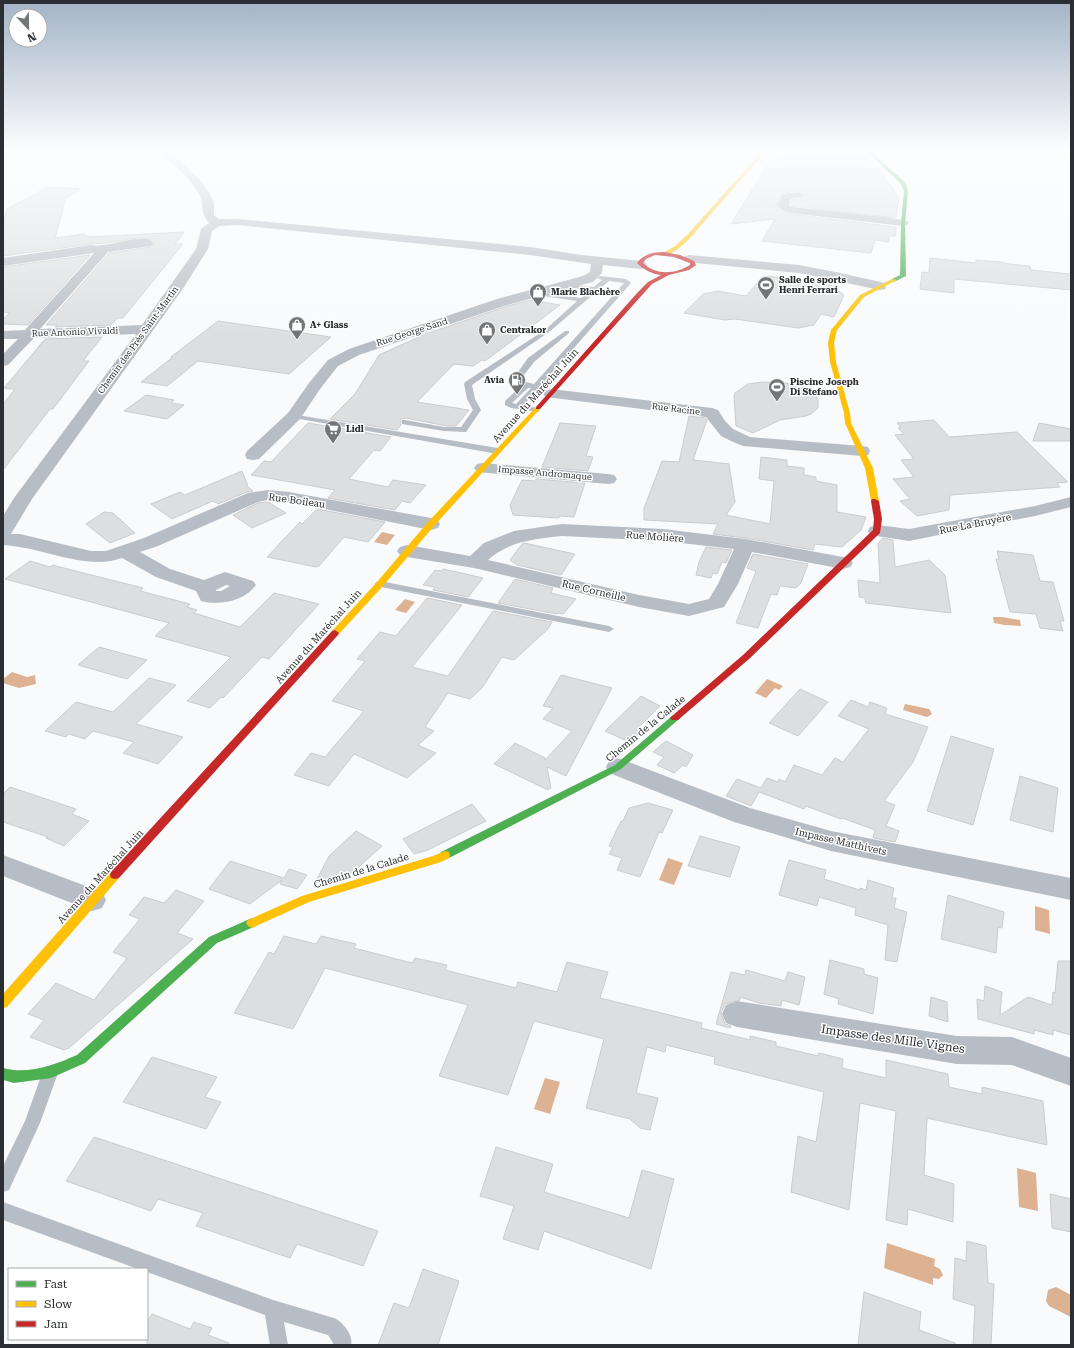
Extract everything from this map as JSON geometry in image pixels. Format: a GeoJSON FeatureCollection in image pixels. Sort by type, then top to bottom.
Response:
{"type":"FeatureCollection","features":[{"type":"Feature","properties":{"kind":"main road"},"geometry":{"type":"LineString","coordinates":[[665,254],[689,236],[708,214]]}},
{"type":"Feature","properties":{"kind":"main road"},"geometry":{"type":"LineString","coordinates":[[688,261],[665,254],[653,255],[642,262],[653,271],[670,273],[678,272],[688,261],[687,246],[715,214]]}},
{"type":"Feature","properties":{"kind":"main road"},"geometry":{"type":"LineString","coordinates":[[877,532],[878,519],[869,468],[848,423],[847,413],[833,362],[831,344],[834,330],[862,296],[902,276],[904,250],[904,214]]}},
{"type":"Feature","properties":{"kind":"main road","name":"Avenue du Maréchal Juin"},"geometry":{"type":"LineString","coordinates":[[650,283],[653,271]]}},
{"type":"Feature","properties":{"kind":"main road","name":"Avenue du Maréchal Juin"},"geometry":{"type":"LineString","coordinates":[[3,1003],[92,900],[380,584],[431,524],[551,394],[650,283],[670,273]]}},
{"type":"Feature","properties":{"kind":"main road","name":"Chemin de la Calade"},"geometry":{"type":"LineString","coordinates":[[3,1074],[14,1077],[50,1072],[81,1059],[213,940],[306,899],[437,858],[618,767],[746,657],[877,532]]}},
{"type":"Feature","properties":{"kind":"street"},"geometry":{"type":"LineString","coordinates":[[208,214],[212,220],[217,223],[252,223],[530,251],[601,261],[642,262]]}},
{"type":"Feature","properties":{"kind":"street"},"geometry":{"type":"LineString","coordinates":[[827,214],[903,221]]}},
{"type":"Feature","properties":{"kind":"street","name":"Chemin des Prés Saint-Martin"},"geometry":{"type":"LineString","coordinates":[[3,532],[23,498],[146,329],[202,249],[207,229],[217,223]]}},
{"type":"Feature","properties":{"kind":"street"},"geometry":{"type":"LineString","coordinates":[[3,262],[91,249],[99,250],[121,245],[148,243]]}},
{"type":"Feature","properties":{"kind":"street"},"geometry":{"type":"LineString","coordinates":[[3,362],[30,334],[34,327],[102,252],[99,250]]}},
{"type":"Feature","properties":{"kind":"street"},"geometry":{"type":"LineString","coordinates":[[594,283],[601,261]]}},
{"type":"Feature","properties":{"kind":"street"},"geometry":{"type":"LineString","coordinates":[[688,261],[773,266],[880,286]]}},
{"type":"Feature","properties":{"kind":"street","name":"Rue George Sand"},"geometry":{"type":"LineString","coordinates":[[253,455],[294,416],[314,386],[333,363],[354,352],[502,302],[565,285],[594,283]]}},
{"type":"Feature","properties":{"kind":"street","name":"Rue Antonio Vivaldi"},"geometry":{"type":"LineString","coordinates":[[3,335],[146,329]]}},
{"type":"Feature","properties":{"kind":"street","name":"Rue Racine"},"geometry":{"type":"LineString","coordinates":[[551,394],[712,414],[718,426],[734,438],[749,442],[862,451]]}},
{"type":"Feature","properties":{"kind":"street","name":"Impasse Andromaque"},"geometry":{"type":"LineString","coordinates":[[483,468],[608,479]]}},
{"type":"Feature","properties":{"kind":"street","name":"Rue Boileau"},"geometry":{"type":"LineString","coordinates":[[3,539],[20,540],[91,557],[108,557],[126,552],[254,497],[268,495],[289,497],[431,524]]}},
{"type":"Feature","properties":{"kind":"street","name":"Rue La Bruyère"},"geometry":{"type":"LineString","coordinates":[[877,532],[909,535],[1035,511],[1071,502]]}},
{"type":"Feature","properties":{"kind":"street","name":"Rue Molière"},"geometry":{"type":"LineString","coordinates":[[474,562],[491,547],[521,535],[562,530],[663,535],[745,545],[843,563]]}},
{"type":"Feature","properties":{"kind":"street","name":"Rue Corneille"},"geometry":{"type":"LineString","coordinates":[[407,551],[474,562],[639,601],[689,610],[717,603],[728,584],[745,545]]}},
{"type":"Feature","properties":{"kind":"street"},"geometry":{"type":"LineString","coordinates":[[126,552],[163,573],[205,587]]}},
{"type":"Feature","properties":{"kind":"street","name":"Impasse Matthivets"},"geometry":{"type":"LineString","coordinates":[[618,767],[743,815],[831,840],[1071,889]]}},
{"type":"Feature","properties":{"kind":"street"},"geometry":{"type":"LineString","coordinates":[[3,865],[92,900]]}},
{"type":"Feature","properties":{"kind":"street","name":"Impasse des Mille Vignes"},"geometry":{"type":"LineString","coordinates":[[737,1014],[956,1050],[1012,1051],[1071,1072]]}},
{"type":"Feature","properties":{"kind":"lane"},"geometry":{"type":"LineString","coordinates":[[594,283],[607,279]]}},
{"type":"Feature","properties":{"kind":"lane"},"geometry":{"type":"LineString","coordinates":[[405,422],[444,429],[463,430],[476,410],[471,399],[468,384],[483,372],[547,331],[583,300],[594,283],[607,279],[626,281],[628,283],[582,333],[552,354],[531,360],[517,379],[519,383],[535,387]]}},
{"type":"Feature","properties":{"kind":"lane"},"geometry":{"type":"LineString","coordinates":[[536,293],[583,300]]}},
{"type":"Feature","properties":{"kind":"lane"},"geometry":{"type":"LineString","coordinates":[[547,331],[604,335]]}},
{"type":"Feature","properties":{"kind":"lane"},"geometry":{"type":"LineString","coordinates":[[518,407],[535,387],[552,354],[567,332]]}},
{"type":"Feature","properties":{"kind":"lane"},"geometry":{"type":"LineString","coordinates":[[526,385],[508,403],[518,407],[536,410]]}},
{"type":"Feature","properties":{"kind":"lane"},"geometry":{"type":"LineString","coordinates":[[294,416],[498,451]]}},
{"type":"Feature","properties":{"kind":"lane"},"geometry":{"type":"LineString","coordinates":[[380,584],[609,629]]}},
{"type":"Feature","properties":{"kind":"lane"},"geometry":{"type":"LineString","coordinates":[[3,1184],[32,1123],[50,1072]]}},
{"type":"Feature","properties":{"kind":"lane"},"geometry":{"type":"LineString","coordinates":[[3,1212],[273,1309],[334,1327],[343,1341],[342,1345]]}},
{"type":"Feature","properties":{"kind":"lane"},"geometry":{"type":"LineString","coordinates":[[273,1309],[279,1345]]}},
{"type":"Feature","properties":{"kind":"shaded area"},"geometry":{"type":"Polygon","coordinates":[[[382,532],[395,535],[387,545],[374,542],[382,532]]]}},
{"type":"Feature","properties":{"kind":"shaded area"},"geometry":{"type":"Polygon","coordinates":[[[405,599],[415,602],[406,613],[395,610],[405,599]]]}},
{"type":"Feature","properties":{"kind":"shaded area"},"geometry":{"type":"Polygon","coordinates":[[[993,617],[1020,620],[1021,626],[994,623],[993,617]]]}},
{"type":"Feature","properties":{"kind":"shaded area"},"geometry":{"type":"Polygon","coordinates":[[[12,672],[27,677],[35,675],[36,684],[19,688],[3,683],[3,679],[12,672]]]}},
{"type":"Feature","properties":{"kind":"shaded area"},"geometry":{"type":"Polygon","coordinates":[[[767,679],[783,686],[779,690],[775,688],[766,698],[755,693],[767,679]]]}},
{"type":"Feature","properties":{"kind":"shaded area"},"geometry":{"type":"Polygon","coordinates":[[[905,704],[929,709],[932,714],[927,717],[903,710],[905,704]]]}},
{"type":"Feature","properties":{"kind":"shaded area"},"geometry":{"type":"Polygon","coordinates":[[[668,858],[683,863],[674,885],[659,880],[668,858]]]}},
{"type":"Feature","properties":{"kind":"shaded area"},"geometry":{"type":"Polygon","coordinates":[[[1035,906],[1049,910],[1050,934],[1035,930],[1035,906]]]}},
{"type":"Feature","properties":{"kind":"shaded area"},"geometry":{"type":"Polygon","coordinates":[[[545,1078],[560,1082],[550,1114],[534,1109],[545,1078]]]}},
{"type":"Feature","properties":{"kind":"shaded area"},"geometry":{"type":"Polygon","coordinates":[[[1017,1168],[1036,1173],[1038,1211],[1019,1207],[1017,1168]]]}},
{"type":"Feature","properties":{"kind":"shaded area"},"geometry":{"type":"Polygon","coordinates":[[[887,1243],[935,1259],[934,1266],[940,1269],[943,1275],[939,1279],[933,1278],[933,1285],[884,1268],[887,1243]]]}},
{"type":"Feature","properties":{"kind":"shaded area"},"geometry":{"type":"Polygon","coordinates":[[[1056,1287],[1071,1295],[1071,1317],[1049,1306],[1046,1301],[1048,1290],[1056,1287]]]}},
{"type":"Feature","properties":{"kind":"building"},"geometry":{"type":"Polygon","coordinates":[[[6,214],[62,214],[55,238],[85,234],[89,237],[184,232],[175,244],[183,244],[123,318],[117,318],[111,325],[55,327],[57,325],[46,325],[109,253],[151,247],[154,242],[151,239],[136,238],[3,256],[3,223],[6,214]]]}},
{"type":"Feature","properties":{"kind":"building"},"geometry":{"type":"Polygon","coordinates":[[[737,214],[790,214],[896,227],[896,236],[889,236],[889,242],[875,240],[871,253],[762,241],[775,219],[731,224],[737,214]]]}},
{"type":"Feature","properties":{"kind":"building"},"geometry":{"type":"Polygon","coordinates":[[[861,214],[897,214],[896,218],[861,214]]]}},
{"type":"Feature","properties":{"kind":"building"},"geometry":{"type":"Polygon","coordinates":[[[90,255],[28,325],[3,324],[3,319],[10,313],[3,312],[3,267],[90,255]]]}},
{"type":"Feature","properties":{"kind":"building"},"geometry":{"type":"Polygon","coordinates":[[[930,258],[976,263],[976,260],[1001,262],[1030,266],[1031,270],[1071,274],[1071,290],[954,279],[954,293],[920,289],[922,272],[929,273],[930,258]]]}},
{"type":"Feature","properties":{"kind":"building","name":"Salle de sports Henri Ferrari"},"geometry":{"type":"Polygon","coordinates":[[[769,276],[832,286],[844,295],[834,317],[821,314],[814,325],[798,328],[735,319],[725,320],[684,313],[703,294],[718,291],[746,296],[762,277],[769,276]]]}},
{"type":"Feature","properties":{"kind":"building"},"geometry":{"type":"Polygon","coordinates":[[[531,300],[560,305],[485,361],[482,360],[473,366],[454,364],[417,402],[469,410],[456,426],[447,426],[406,418],[401,419],[401,425],[397,430],[330,419],[355,394],[379,355],[423,335],[507,306],[531,300]]]}},
{"type":"Feature","properties":{"kind":"building"},"geometry":{"type":"Polygon","coordinates":[[[218,321],[331,337],[289,374],[198,361],[167,386],[141,382],[218,321]]]}},
{"type":"Feature","properties":{"kind":"building"},"geometry":{"type":"Polygon","coordinates":[[[102,337],[83,361],[89,361],[53,409],[50,409],[3,470],[3,404],[15,389],[4,388],[45,339],[102,337]]]}},
{"type":"Feature","properties":{"kind":"building","name":"Piscine Joseph Di Stefano"},"geometry":{"type":"Polygon","coordinates":[[[762,382],[786,383],[807,390],[816,396],[818,400],[818,408],[806,416],[780,420],[753,433],[736,426],[735,393],[748,384],[762,382]]]}},
{"type":"Feature","properties":{"kind":"building"},"geometry":{"type":"Polygon","coordinates":[[[146,395],[174,400],[171,403],[184,405],[167,419],[124,411],[146,395]]]}},
{"type":"Feature","properties":{"kind":"building"},"geometry":{"type":"Polygon","coordinates":[[[689,416],[705,418],[707,420],[693,460],[729,464],[735,502],[726,515],[770,524],[774,481],[759,479],[761,457],[787,460],[787,466],[804,468],[804,475],[816,477],[816,481],[837,485],[837,512],[866,517],[861,530],[842,547],[815,544],[813,550],[713,534],[718,524],[644,520],[644,508],[662,461],[679,462],[689,416]]]}},
{"type":"Feature","properties":{"kind":"building"},"geometry":{"type":"Polygon","coordinates":[[[934,420],[949,437],[1017,432],[1068,482],[1057,483],[1060,487],[950,495],[949,510],[917,516],[900,501],[910,499],[893,479],[914,477],[901,460],[914,459],[895,435],[904,434],[898,428],[901,428],[897,423],[934,420]]]}},
{"type":"Feature","properties":{"kind":"building"},"geometry":{"type":"Polygon","coordinates":[[[308,423],[391,437],[380,451],[374,450],[349,479],[388,487],[393,480],[426,485],[410,503],[402,501],[395,510],[328,498],[335,490],[251,475],[264,461],[271,462],[308,423]]]}},
{"type":"Feature","properties":{"kind":"building"},"geometry":{"type":"Polygon","coordinates":[[[560,423],[596,426],[586,456],[593,457],[588,471],[542,467],[560,423]]]}},
{"type":"Feature","properties":{"kind":"building"},"geometry":{"type":"Polygon","coordinates":[[[1039,423],[1071,429],[1071,441],[1033,441],[1039,423]]]}},
{"type":"Feature","properties":{"kind":"building"},"geometry":{"type":"Polygon","coordinates":[[[242,471],[247,486],[253,491],[218,504],[213,501],[172,519],[151,504],[180,492],[185,495],[242,471]]]}},
{"type":"Feature","properties":{"kind":"building"},"geometry":{"type":"Polygon","coordinates":[[[536,479],[585,483],[574,517],[559,516],[559,518],[513,515],[510,505],[522,480],[535,481],[536,479]]]}},
{"type":"Feature","properties":{"kind":"building"},"geometry":{"type":"Polygon","coordinates":[[[268,502],[286,513],[252,528],[233,515],[258,503],[268,502]]]}},
{"type":"Feature","properties":{"kind":"building"},"geometry":{"type":"Polygon","coordinates":[[[317,509],[385,522],[368,542],[344,537],[319,566],[316,567],[267,557],[300,522],[302,524],[317,509]]]}},
{"type":"Feature","properties":{"kind":"building"},"geometry":{"type":"Polygon","coordinates":[[[104,512],[113,513],[135,533],[110,543],[86,524],[104,512]]]}},
{"type":"Feature","properties":{"kind":"building"},"geometry":{"type":"Polygon","coordinates":[[[883,538],[893,540],[895,567],[929,560],[945,575],[951,613],[866,603],[865,598],[859,597],[858,580],[880,583],[878,543],[883,538]]]}},
{"type":"Feature","properties":{"kind":"building"},"geometry":{"type":"Polygon","coordinates":[[[524,543],[575,554],[561,575],[517,565],[510,560],[524,543]]]}},
{"type":"Feature","properties":{"kind":"building"},"geometry":{"type":"Polygon","coordinates":[[[706,547],[732,550],[726,563],[722,562],[717,574],[713,573],[711,578],[696,575],[699,562],[706,547]]]}},
{"type":"Feature","properties":{"kind":"building"},"geometry":{"type":"Polygon","coordinates":[[[997,551],[1033,555],[1040,581],[1053,582],[1064,621],[1060,621],[1063,631],[1040,628],[1036,614],[1010,612],[996,559],[999,559],[997,551]]]}},
{"type":"Feature","properties":{"kind":"building"},"geometry":{"type":"Polygon","coordinates":[[[753,554],[808,564],[801,583],[796,588],[780,586],[777,595],[771,594],[758,628],[736,623],[756,571],[747,568],[753,554]]]}},
{"type":"Feature","properties":{"kind":"building"},"geometry":{"type":"Polygon","coordinates":[[[30,561],[50,567],[52,565],[143,588],[140,591],[190,604],[187,607],[197,610],[194,613],[240,627],[274,593],[319,604],[269,659],[262,657],[223,698],[221,697],[210,708],[187,701],[231,657],[155,636],[169,623],[5,579],[30,561]]]}},
{"type":"Feature","properties":{"kind":"building"},"geometry":{"type":"Polygon","coordinates":[[[443,569],[483,578],[468,597],[433,590],[435,587],[423,585],[435,570],[442,571],[443,569]]]}},
{"type":"Feature","properties":{"kind":"building"},"geometry":{"type":"Polygon","coordinates":[[[515,579],[553,588],[551,593],[576,599],[563,614],[498,603],[515,579]]]}},
{"type":"Feature","properties":{"kind":"building"},"geometry":{"type":"Polygon","coordinates":[[[427,598],[462,605],[412,667],[448,676],[493,611],[552,622],[548,629],[514,660],[502,657],[482,688],[470,699],[448,693],[425,727],[434,731],[418,745],[436,753],[407,778],[354,754],[329,786],[294,775],[311,753],[325,757],[364,711],[332,701],[365,661],[357,659],[380,632],[396,636],[427,598]]]}},
{"type":"Feature","properties":{"kind":"building"},"geometry":{"type":"Polygon","coordinates":[[[99,647],[147,660],[127,679],[78,665],[99,647]]]}},
{"type":"Feature","properties":{"kind":"building"},"geometry":{"type":"Polygon","coordinates":[[[561,675],[612,688],[566,776],[547,767],[551,788],[548,790],[494,764],[515,743],[545,758],[545,760],[572,731],[543,719],[553,708],[543,706],[561,675]]]}},
{"type":"Feature","properties":{"kind":"building"},"geometry":{"type":"Polygon","coordinates":[[[149,678],[176,685],[136,724],[183,737],[158,764],[123,753],[134,742],[93,731],[85,739],[69,734],[66,737],[45,731],[76,702],[113,712],[149,678]]]}},
{"type":"Feature","properties":{"kind":"building"},"geometry":{"type":"Polygon","coordinates":[[[800,689],[828,702],[798,736],[769,723],[800,689]]]}},
{"type":"Feature","properties":{"kind":"building"},"geometry":{"type":"Polygon","coordinates":[[[641,696],[660,706],[636,730],[642,731],[629,742],[605,731],[641,696]]]}},
{"type":"Feature","properties":{"kind":"building"},"geometry":{"type":"Polygon","coordinates":[[[851,700],[868,707],[870,702],[887,708],[885,714],[928,727],[913,762],[884,801],[895,805],[886,826],[899,831],[895,842],[873,838],[875,830],[806,806],[804,809],[759,792],[751,806],[726,796],[737,779],[761,788],[767,778],[778,782],[779,779],[785,782],[794,765],[822,775],[835,758],[843,762],[869,729],[838,716],[851,700]]]}},
{"type":"Feature","properties":{"kind":"building"},"geometry":{"type":"Polygon","coordinates":[[[951,736],[994,749],[973,825],[927,811],[951,736]]]}},
{"type":"Feature","properties":{"kind":"building"},"geometry":{"type":"Polygon","coordinates":[[[666,741],[693,755],[686,767],[683,765],[674,773],[657,765],[664,757],[653,752],[666,741]]]}},
{"type":"Feature","properties":{"kind":"building"},"geometry":{"type":"Polygon","coordinates":[[[1020,776],[1058,788],[1053,832],[1010,820],[1020,776]]]}},
{"type":"Feature","properties":{"kind":"building"},"geometry":{"type":"Polygon","coordinates":[[[10,787],[76,809],[72,814],[89,821],[64,846],[46,838],[48,837],[3,822],[3,794],[10,787]]]}},
{"type":"Feature","properties":{"kind":"building"},"geometry":{"type":"Polygon","coordinates":[[[648,803],[673,810],[662,833],[659,832],[640,877],[617,870],[622,858],[609,854],[613,847],[609,846],[629,808],[648,803]]]}},
{"type":"Feature","properties":{"kind":"building"},"geometry":{"type":"Polygon","coordinates":[[[472,804],[486,821],[428,850],[414,854],[403,839],[472,804]]]}},
{"type":"Feature","properties":{"kind":"building"},"geometry":{"type":"Polygon","coordinates":[[[356,831],[382,846],[352,873],[324,881],[317,879],[329,856],[356,831]]]}},
{"type":"Feature","properties":{"kind":"building"},"geometry":{"type":"Polygon","coordinates":[[[700,836],[740,847],[730,877],[688,866],[700,836]]]}},
{"type":"Feature","properties":{"kind":"building"},"geometry":{"type":"Polygon","coordinates":[[[789,860],[826,870],[824,879],[860,890],[860,888],[866,890],[868,880],[894,888],[892,898],[896,898],[894,908],[907,912],[897,962],[885,960],[888,925],[855,915],[856,908],[819,897],[817,906],[779,895],[789,860]]]}},
{"type":"Feature","properties":{"kind":"building"},"geometry":{"type":"Polygon","coordinates":[[[230,861],[284,878],[289,869],[307,875],[297,889],[280,884],[282,880],[250,904],[209,889],[230,861]]]}},
{"type":"Feature","properties":{"kind":"building"},"geometry":{"type":"Polygon","coordinates":[[[176,890],[204,901],[177,933],[193,939],[69,1048],[64,1050],[30,1037],[44,1020],[28,1014],[56,983],[94,1000],[127,958],[113,952],[140,919],[129,915],[144,897],[164,903],[176,890]]]}},
{"type":"Feature","properties":{"kind":"building"},"geometry":{"type":"Polygon","coordinates":[[[948,895],[1004,912],[1002,928],[998,927],[996,953],[941,939],[948,895]]]}},
{"type":"Feature","properties":{"kind":"building"},"geometry":{"type":"Polygon","coordinates":[[[284,936],[316,944],[321,936],[356,944],[354,948],[412,963],[415,958],[447,965],[445,970],[516,988],[518,982],[557,992],[567,962],[608,972],[600,998],[702,1023],[701,1028],[750,1040],[750,1036],[776,1042],[776,1046],[818,1056],[819,1053],[843,1059],[842,1068],[886,1078],[886,1060],[948,1074],[949,1087],[982,1094],[982,1087],[1043,1101],[1047,1145],[927,1118],[924,1175],[954,1184],[953,1222],[908,1209],[907,1225],[886,1220],[896,1111],[860,1103],[849,1210],[791,1192],[798,1136],[816,1142],[824,1092],[714,1064],[715,1057],[666,1045],[665,1052],[647,1047],[636,1093],[658,1098],[650,1130],[640,1128],[630,1119],[586,1108],[604,1039],[534,1021],[508,1095],[439,1076],[468,1005],[325,968],[293,1029],[234,1013],[269,952],[274,954],[284,936]]]}},
{"type":"Feature","properties":{"kind":"building"},"geometry":{"type":"Polygon","coordinates":[[[830,960],[864,969],[864,974],[878,978],[873,1014],[838,1004],[839,999],[824,994],[830,960]]]}},
{"type":"Feature","properties":{"kind":"building"},"geometry":{"type":"Polygon","coordinates":[[[1058,961],[1071,961],[1071,1035],[1053,1030],[1053,1035],[1034,1030],[1034,1034],[978,1019],[977,999],[984,1001],[985,986],[1002,992],[1000,1015],[1028,997],[1052,1005],[1053,992],[1055,993],[1058,961]]]}},
{"type":"Feature","properties":{"kind":"building"},"geometry":{"type":"Polygon","coordinates":[[[746,970],[785,981],[788,972],[805,977],[799,1005],[782,1000],[781,1006],[759,1003],[740,997],[740,1000],[725,1004],[721,1013],[725,1024],[731,1026],[730,1028],[716,1024],[731,972],[745,975],[746,970]]]}},
{"type":"Feature","properties":{"kind":"building"},"geometry":{"type":"Polygon","coordinates":[[[931,997],[947,1002],[948,1022],[929,1016],[931,997]]]}},
{"type":"Feature","properties":{"kind":"building"},"geometry":{"type":"Polygon","coordinates":[[[152,1057],[217,1077],[205,1097],[221,1102],[206,1129],[123,1102],[152,1057]]]}},
{"type":"Feature","properties":{"kind":"building"},"geometry":{"type":"Polygon","coordinates":[[[94,1137],[378,1231],[363,1266],[297,1244],[290,1258],[196,1226],[203,1213],[158,1199],[151,1211],[66,1181],[94,1137]]]}},
{"type":"Feature","properties":{"kind":"building"},"geometry":{"type":"Polygon","coordinates":[[[496,1147],[553,1164],[544,1192],[629,1218],[642,1170],[674,1179],[651,1269],[544,1231],[538,1250],[503,1239],[514,1206],[480,1196],[496,1147]]]}},
{"type":"Feature","properties":{"kind":"building"},"geometry":{"type":"Polygon","coordinates":[[[1050,1194],[1071,1199],[1071,1232],[1052,1228],[1050,1194]]]}},
{"type":"Feature","properties":{"kind":"building"},"geometry":{"type":"Polygon","coordinates":[[[967,1241],[986,1246],[988,1283],[994,1284],[991,1345],[973,1345],[975,1306],[953,1299],[955,1258],[966,1261],[967,1241]]]}},
{"type":"Feature","properties":{"kind":"building"},"geometry":{"type":"Polygon","coordinates":[[[423,1269],[459,1281],[438,1345],[378,1345],[394,1303],[409,1308],[423,1269]]]}},
{"type":"Feature","properties":{"kind":"building"},"geometry":{"type":"Polygon","coordinates":[[[864,1292],[921,1312],[919,1330],[955,1343],[955,1345],[858,1345],[864,1292]]]}},
{"type":"Feature","properties":{"kind":"building"},"geometry":{"type":"Polygon","coordinates":[[[152,1314],[190,1329],[194,1322],[212,1328],[208,1335],[229,1343],[229,1345],[147,1345],[148,1320],[152,1314]]]}},
{"type":"Feature","properties":{"kind":"traffic: fast"},"geometry":{"type":"LineString","coordinates":[[894,280],[903,276],[904,214]]}},
{"type":"Feature","properties":{"kind":"traffic: fast"},"geometry":{"type":"LineString","coordinates":[[445,855],[618,767],[675,718]]}},
{"type":"Feature","properties":{"kind":"traffic: fast"},"geometry":{"type":"LineString","coordinates":[[3,1074],[14,1077],[51,1072],[81,1059],[213,940],[252,923]]}},
{"type":"Feature","properties":{"kind":"traffic: slow"},"geometry":{"type":"LineString","coordinates":[[665,254],[677,247],[689,236],[708,214]]}},
{"type":"Feature","properties":{"kind":"traffic: slow"},"geometry":{"type":"LineString","coordinates":[[875,501],[869,468],[848,423],[847,413],[833,362],[831,343],[834,330],[862,296],[894,280]]}},
{"type":"Feature","properties":{"kind":"traffic: slow"},"geometry":{"type":"LineString","coordinates":[[335,633],[380,584],[431,524],[538,408]]}},
{"type":"Feature","properties":{"kind":"traffic: slow"},"geometry":{"type":"LineString","coordinates":[[252,923],[306,899],[437,859],[445,855]]}},
{"type":"Feature","properties":{"kind":"traffic: slow"},"geometry":{"type":"LineString","coordinates":[[3,1003],[115,875]]}},
{"type":"Feature","properties":{"kind":"traffic: jam"},"geometry":{"type":"LineString","coordinates":[[654,254],[669,254],[678,256],[692,262],[693,265],[687,269],[673,273],[658,273],[645,268],[640,263],[644,258],[654,254]]}},
{"type":"Feature","properties":{"kind":"traffic: jam"},"geometry":{"type":"LineString","coordinates":[[538,408],[640,293],[650,283],[669,273]]}},
{"type":"Feature","properties":{"kind":"traffic: jam"},"geometry":{"type":"LineString","coordinates":[[675,718],[746,657],[877,531],[878,519],[875,501]]}},
{"type":"Feature","properties":{"kind":"traffic: jam"},"geometry":{"type":"LineString","coordinates":[[115,875],[335,633]]}},
{"type":"Feature","properties":{"kind":"place","name":"Salle de sports Henri Ferrari"},"geometry":{"type":"Point","coordinates":[766,300]}},
{"type":"Feature","properties":{"kind":"place","name":"Marie Blachère"},"geometry":{"type":"Point","coordinates":[538,307]}},
{"type":"Feature","properties":{"kind":"place","name":"A+ Glass"},"geometry":{"type":"Point","coordinates":[297,340]}},
{"type":"Feature","properties":{"kind":"place","name":"Centrakor"},"geometry":{"type":"Point","coordinates":[487,345]}},
{"type":"Feature","properties":{"kind":"place","name":"Avia"},"geometry":{"type":"Point","coordinates":[517,395]}},
{"type":"Feature","properties":{"kind":"place","name":"Piscine Joseph Di Stefano"},"geometry":{"type":"Point","coordinates":[777,402]}},
{"type":"Feature","properties":{"kind":"place","name":"Lidl"},"geometry":{"type":"Point","coordinates":[333,444]}}]}
